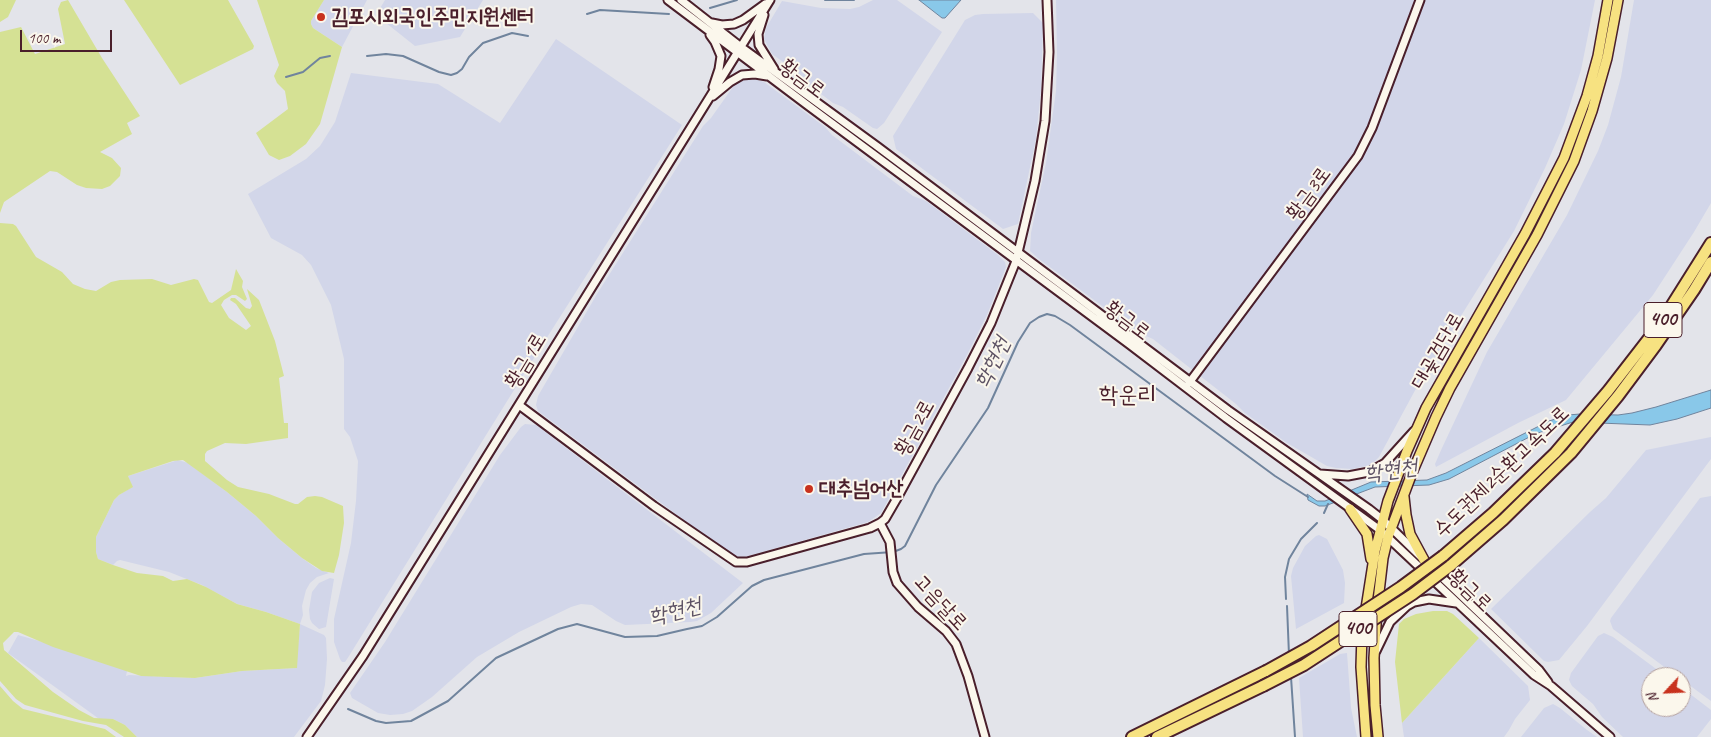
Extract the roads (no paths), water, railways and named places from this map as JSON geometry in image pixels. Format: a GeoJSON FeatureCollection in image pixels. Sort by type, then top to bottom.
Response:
{"type":"FeatureCollection","features":[{"type":"Feature","properties":{"kind":"highway","name":"수도권제2순환고속도로"},"geometry":{"type":"LineString","coordinates":[[1132,737],[1266,671],[1312,646],[1401,587],[1443,556],[1493,513],[1555,453],[1608,391],[1664,319],[1711,243]]}},
{"type":"Feature","properties":{"kind":"highway","name":"수도권제2순환고속도로"},"geometry":{"type":"LineString","coordinates":[[1157,737],[1304,664],[1413,594],[1450,566],[1503,520],[1570,453],[1618,396],[1676,317],[1711,262]]}},
{"type":"Feature","properties":{"kind":"main road","name":"대곶검단로"},"geometry":{"type":"LineString","coordinates":[[1366,737],[1363,702],[1362,634],[1372,569],[1388,501],[1416,428],[1449,365],[1525,234],[1564,158],[1587,96],[1598,56],[1608,0]]}},
{"type":"Feature","properties":{"kind":"main road","name":"대곶검단로"},"geometry":{"type":"LineString","coordinates":[[1378,737],[1374,705],[1374,658],[1377,609],[1384,558],[1390,533],[1412,473],[1450,388],[1537,235],[1574,161],[1592,111],[1607,58],[1618,0]]}},
{"type":"Feature","properties":{"kind":"main road"},"geometry":{"type":"LineString","coordinates":[[1403,498],[1410,534],[1424,560]]}},
{"type":"Feature","properties":{"kind":"main road"},"geometry":{"type":"LineString","coordinates":[[1355,514],[1368,539],[1372,569]]}},
{"type":"Feature","properties":{"kind":"street","name":"황금로"},"geometry":{"type":"LineString","coordinates":[[668,0],[707,25],[769,76],[1188,385],[1369,509],[1383,520],[1390,533],[1457,603],[1534,676],[1550,686],[1610,737]]}},
{"type":"Feature","properties":{"kind":"street","name":"황금로"},"geometry":{"type":"LineString","coordinates":[[681,0],[707,25]]}},
{"type":"Feature","properties":{"kind":"street"},"geometry":{"type":"LineString","coordinates":[[707,102],[719,70],[721,56],[707,25],[734,24],[743,20],[769,0]]}},
{"type":"Feature","properties":{"kind":"street"},"geometry":{"type":"LineString","coordinates":[[769,0],[758,39],[762,51],[778,74]]}},
{"type":"Feature","properties":{"kind":"street","name":"황금1로"},"geometry":{"type":"LineString","coordinates":[[307,737],[363,656],[769,0]]}},
{"type":"Feature","properties":{"kind":"street","name":"황금2로"},"geometry":{"type":"LineString","coordinates":[[880,523],[885,519],[896,500],[968,368],[991,323],[1016,260],[1036,181],[1045,121],[1048,84],[1047,0]]}},
{"type":"Feature","properties":{"kind":"street","name":"황금3로"},"geometry":{"type":"LineString","coordinates":[[1188,385],[1358,156],[1372,128],[1420,0]]}},
{"type":"Feature","properties":{"kind":"street","name":"황금로"},"geometry":{"type":"LineString","coordinates":[[739,50],[778,74],[878,147],[1355,514],[1380,530],[1390,533],[1424,560],[1538,670],[1550,686]]}},
{"type":"Feature","properties":{"kind":"street"},"geometry":{"type":"LineString","coordinates":[[707,102],[737,77],[748,73],[769,76]]}},
{"type":"Feature","properties":{"kind":"street"},"geometry":{"type":"LineString","coordinates":[[519,406],[654,506],[736,562],[742,563],[757,559],[870,528],[880,523]]}},
{"type":"Feature","properties":{"kind":"street"},"geometry":{"type":"LineString","coordinates":[[1318,474],[1348,476],[1369,472],[1385,463],[1416,428]]}},
{"type":"Feature","properties":{"kind":"street","name":"고음달로"},"geometry":{"type":"LineString","coordinates":[[880,523],[888,536],[894,578],[900,588],[956,644],[968,676],[985,737]]}},
{"type":"Feature","properties":{"kind":"street"},"geometry":{"type":"LineString","coordinates":[[1374,658],[1381,638],[1390,622],[1407,606],[1414,602],[1429,599],[1457,603]]}},
{"type":"Feature","properties":{"kind":"water"},"geometry":{"type":"Polygon","coordinates":[[[919,0],[961,0],[945,18],[942,18],[919,0]]]}},
{"type":"Feature","properties":{"kind":"water"},"geometry":{"type":"Polygon","coordinates":[[[1711,390],[1711,408],[1677,419],[1650,425],[1573,422],[1535,434],[1449,479],[1429,485],[1375,487],[1325,506],[1319,506],[1308,500],[1307,494],[1317,501],[1325,501],[1371,482],[1427,480],[1446,473],[1549,421],[1568,415],[1618,415],[1632,413],[1711,390]]]}},
{"type":"Feature","properties":{"kind":"waterway"},"geometry":{"type":"LineString","coordinates":[[710,8],[737,0]]}},
{"type":"Feature","properties":{"kind":"waterway"},"geometry":{"type":"LineString","coordinates":[[825,0],[854,0]]}},
{"type":"Feature","properties":{"kind":"waterway"},"geometry":{"type":"LineString","coordinates":[[587,14],[600,10],[669,14]]}},
{"type":"Feature","properties":{"kind":"waterway"},"geometry":{"type":"LineString","coordinates":[[367,56],[386,54],[403,56],[439,72],[451,75],[462,69],[469,57],[483,43],[512,33],[528,36]]}},
{"type":"Feature","properties":{"kind":"waterway"},"geometry":{"type":"LineString","coordinates":[[286,77],[303,72],[320,58],[330,56]]}},
{"type":"Feature","properties":{"kind":"waterway","name":"학현천"},"geometry":{"type":"LineString","coordinates":[[348,709],[376,721],[386,723],[411,721],[448,701],[496,658],[558,629],[577,624],[625,637],[657,636],[702,626],[717,617],[752,586],[764,580],[864,554],[893,552],[901,549],[905,546],[936,485],[988,408],[1018,342],[1030,323],[1047,314],[1055,316],[1070,325],[1275,476],[1308,497]]}},
{"type":"Feature","properties":{"kind":"waterway"},"geometry":{"type":"LineString","coordinates":[[1324,513],[1328,504]]}},
{"type":"Feature","properties":{"kind":"waterway"},"geometry":{"type":"LineString","coordinates":[[1286,599],[1285,577],[1289,559],[1301,539],[1317,523]]}},
{"type":"Feature","properties":{"kind":"waterway"},"geometry":{"type":"LineString","coordinates":[[1287,606],[1289,655]]}},
{"type":"Feature","properties":{"kind":"waterway"},"geometry":{"type":"LineString","coordinates":[[1291,677],[1295,737]]}},
{"type":"Feature","properties":{"kind":"place","name":"김포시외국인주민지원센터"},"geometry":{"type":"Point","coordinates":[321,17]}},
{"type":"Feature","properties":{"kind":"place","name":"대추넘어산"},"geometry":{"type":"Point","coordinates":[809,489]}},
{"type":"Feature","properties":{"kind":"district","name":"학운리"},"geometry":{"type":"Point","coordinates":[1128,396]}}]}
